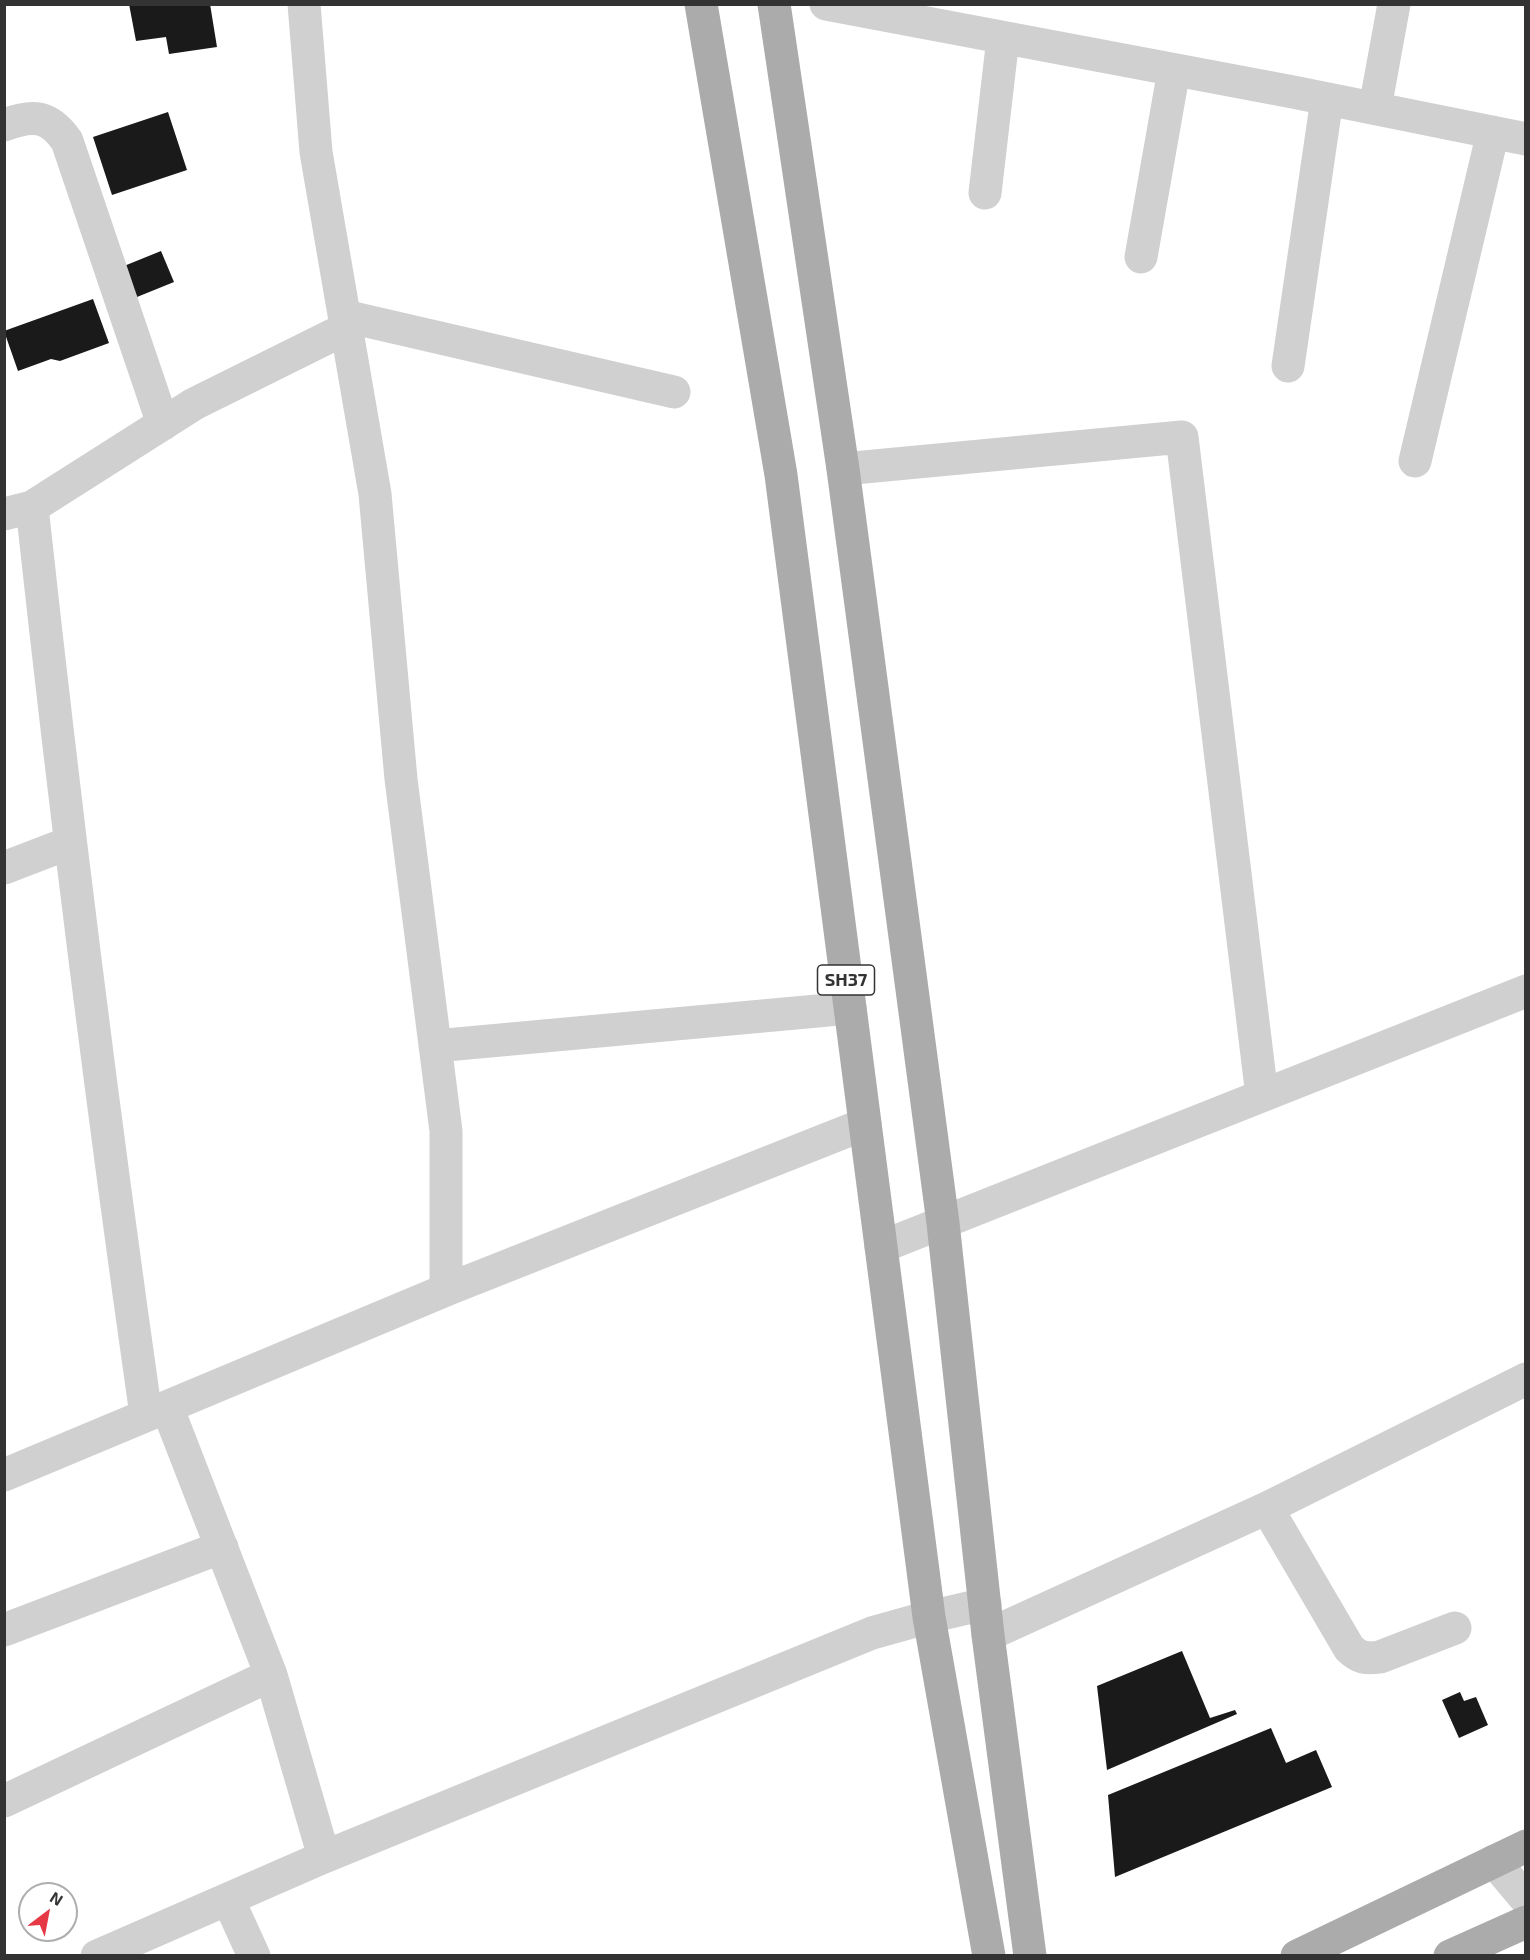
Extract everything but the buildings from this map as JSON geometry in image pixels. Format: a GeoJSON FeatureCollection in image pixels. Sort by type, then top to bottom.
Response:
{"type":"FeatureCollection","features":[{"type":"Feature","properties":{"kind":"main road","name":"SH37"},"geometry":{"type":"LineString","coordinates":[[701,4],[781,475],[929,1617],[989,1956]]}},
{"type":"Feature","properties":{"kind":"main road"},"geometry":{"type":"LineString","coordinates":[[774,4],[843,469],[943,1222],[987,1620],[1030,1956]]}},
{"type":"Feature","properties":{"kind":"main road"},"geometry":{"type":"LineString","coordinates":[[1297,1956],[1526,1846]]}},
{"type":"Feature","properties":{"kind":"main road"},"geometry":{"type":"LineString","coordinates":[[1449,1956],[1526,1922]]}},
{"type":"Feature","properties":{"kind":"street"},"geometry":{"type":"LineString","coordinates":[[304,4],[316,152],[375,494],[400,779],[446,1131],[446,1290]]}},
{"type":"Feature","properties":{"kind":"street"},"geometry":{"type":"LineString","coordinates":[[826,4],[1375,108],[1526,139]]}},
{"type":"Feature","properties":{"kind":"street"},"geometry":{"type":"LineString","coordinates":[[1375,108],[1394,4]]}},
{"type":"Feature","properties":{"kind":"street"},"geometry":{"type":"LineString","coordinates":[[985,192],[1003,38]]}},
{"type":"Feature","properties":{"kind":"street"},"geometry":{"type":"LineString","coordinates":[[1141,257],[1174,70]]}},
{"type":"Feature","properties":{"kind":"street"},"geometry":{"type":"LineString","coordinates":[[1288,366],[1327,99]]}},
{"type":"Feature","properties":{"kind":"street"},"geometry":{"type":"LineString","coordinates":[[4,125],[22,118],[39,118],[57,126],[67,141],[163,424]]}},
{"type":"Feature","properties":{"kind":"street"},"geometry":{"type":"LineString","coordinates":[[1415,461],[1493,132]]}},
{"type":"Feature","properties":{"kind":"street"},"geometry":{"type":"LineString","coordinates":[[324,1857],[271,1675],[222,1547],[156,1411],[108,1150],[69,843],[18,510],[194,404],[346,322],[674,392]]}},
{"type":"Feature","properties":{"kind":"street"},"geometry":{"type":"LineString","coordinates":[[843,469],[1182,437],[1262,1096]]}},
{"type":"Feature","properties":{"kind":"street"},"geometry":{"type":"LineString","coordinates":[[4,868],[69,843]]}},
{"type":"Feature","properties":{"kind":"street"},"geometry":{"type":"LineString","coordinates":[[881,1247],[1526,991]]}},
{"type":"Feature","properties":{"kind":"street"},"geometry":{"type":"LineString","coordinates":[[435,1046],[850,1008]]}},
{"type":"Feature","properties":{"kind":"street"},"geometry":{"type":"LineString","coordinates":[[4,1475],[446,1290],[865,1124]]}},
{"type":"Feature","properties":{"kind":"street"},"geometry":{"type":"LineString","coordinates":[[97,1956],[324,1857],[872,1633],[929,1617],[987,1620],[1267,1508],[1526,1379]]}},
{"type":"Feature","properties":{"kind":"street"},"geometry":{"type":"LineString","coordinates":[[1267,1508],[1349,1648],[1357,1656],[1367,1659],[1380,1657],[1455,1628]]}},
{"type":"Feature","properties":{"kind":"street"},"geometry":{"type":"LineString","coordinates":[[4,1630],[222,1547]]}},
{"type":"Feature","properties":{"kind":"street"},"geometry":{"type":"LineString","coordinates":[[4,1801],[271,1675]]}},
{"type":"Feature","properties":{"kind":"street"},"geometry":{"type":"LineString","coordinates":[[1494,1861],[1526,1899]]}},
{"type":"Feature","properties":{"kind":"street"},"geometry":{"type":"LineString","coordinates":[[228,1899],[254,1956]]}}]}
